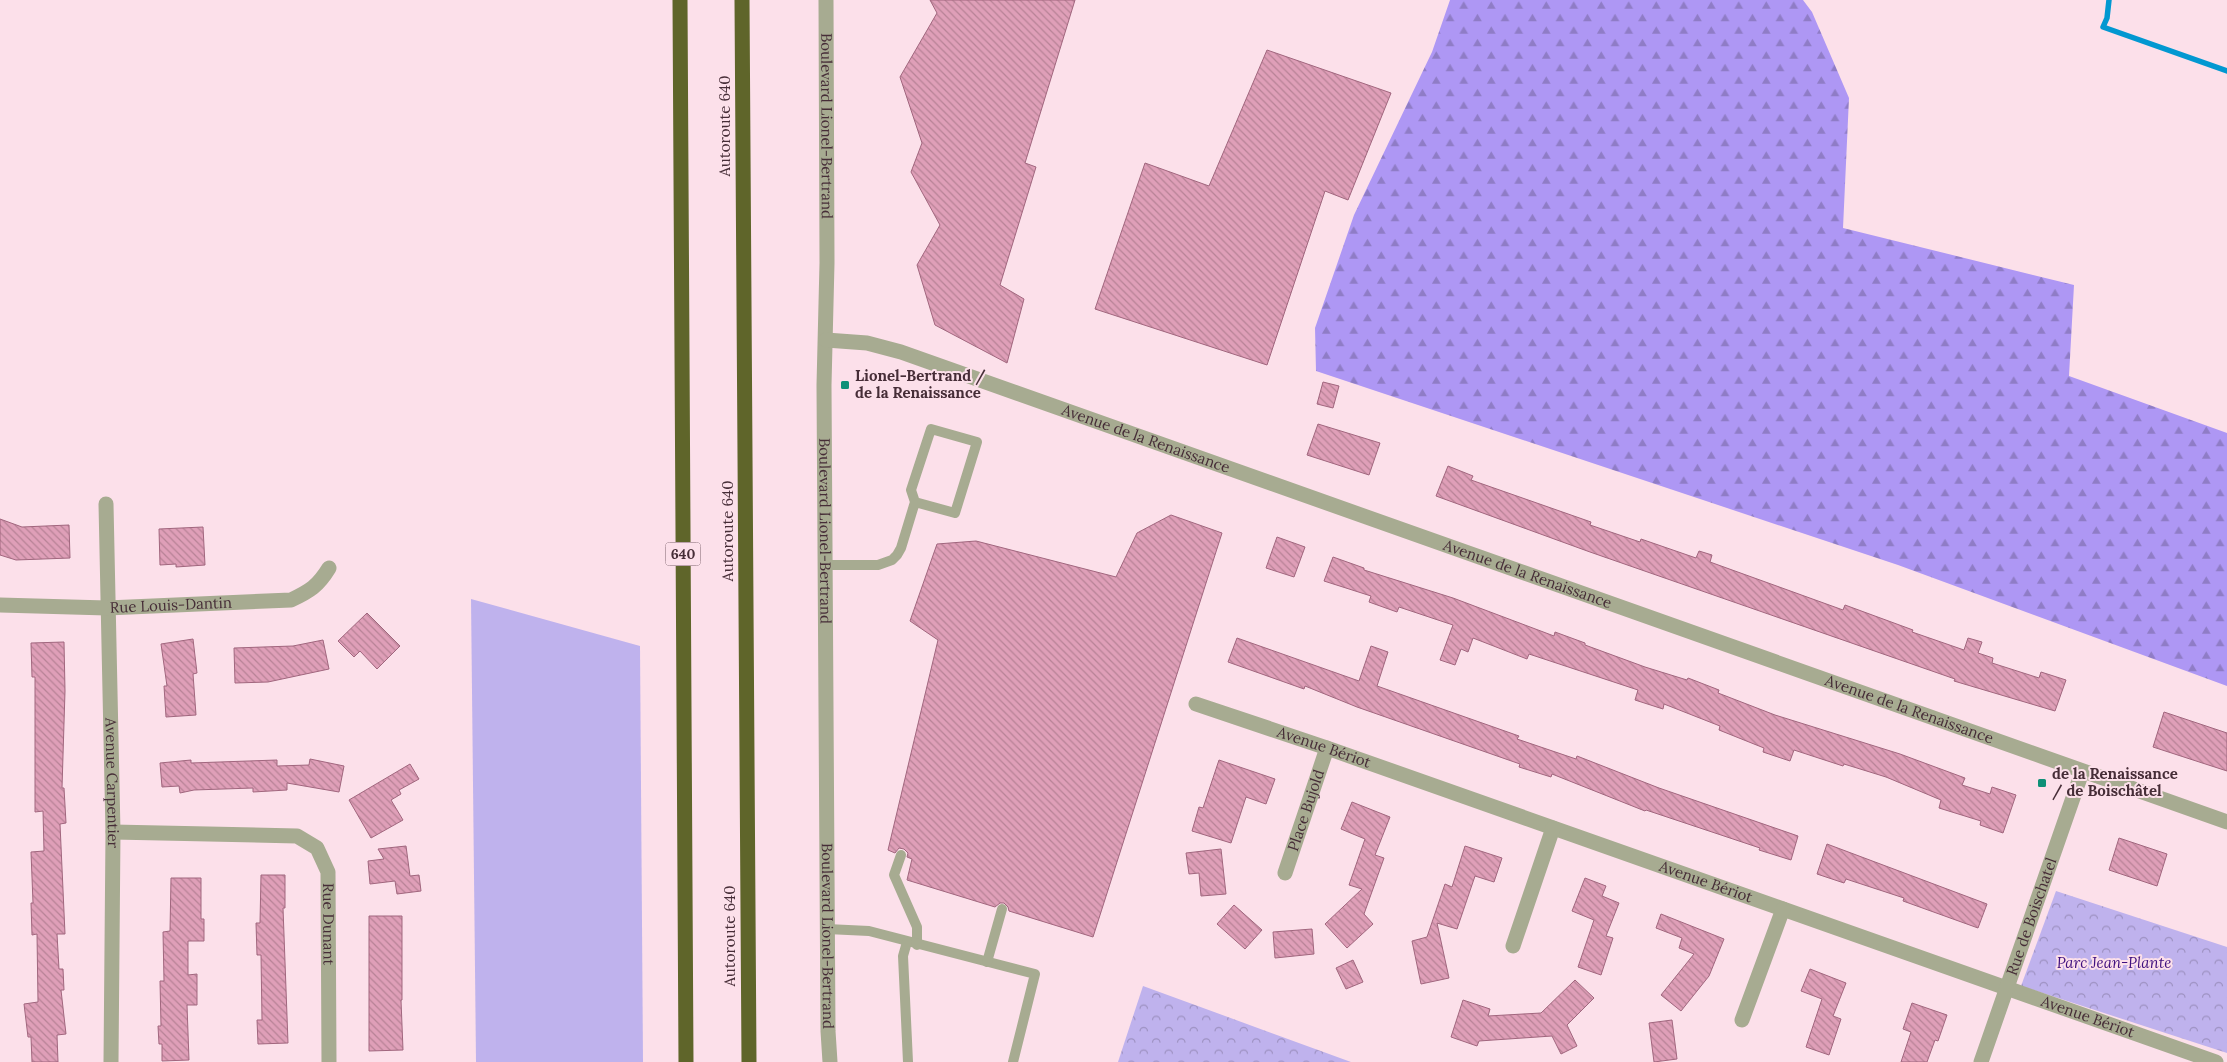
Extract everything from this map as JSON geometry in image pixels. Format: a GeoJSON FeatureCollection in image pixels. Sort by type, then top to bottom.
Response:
{"type":"FeatureCollection","features":[{"type":"Feature","properties":{"kind":"highway","name":"640"},"geometry":{"type":"LineString","coordinates":[[680,0],[686,1062]]}},
{"type":"Feature","properties":{"kind":"highway","name":"Autoroute 640"},"geometry":{"type":"LineString","coordinates":[[742,0],[749,1062]]}},
{"type":"Feature","properties":{"kind":"street","name":"Boulevard Lionel-Bertrand"},"geometry":{"type":"LineString","coordinates":[[826,0],[825,565],[827,929],[830,1062]]}},
{"type":"Feature","properties":{"kind":"street","name":"Avenue de la Renaissance"},"geometry":{"type":"LineString","coordinates":[[826,340],[867,343],[901,352],[2227,822]]}},
{"type":"Feature","properties":{"kind":"street","name":"Avenue Carpentier"},"geometry":{"type":"LineString","coordinates":[[106,504],[113,832],[111,1062]]}},
{"type":"Feature","properties":{"kind":"street","name":"Rue Louis-Dantin"},"geometry":{"type":"LineString","coordinates":[[0,605],[107,608],[291,600],[308,592],[320,583],[329,568]]}},
{"type":"Feature","properties":{"kind":"street","name":"Avenue Bériot"},"geometry":{"type":"LineString","coordinates":[[1196,704],[1328,748],[2216,1062]]}},
{"type":"Feature","properties":{"kind":"street","name":"Place Bujold"},"geometry":{"type":"LineString","coordinates":[[1285,873],[1328,748]]}},
{"type":"Feature","properties":{"kind":"street","name":"Rue de Boischatel"},"geometry":{"type":"LineString","coordinates":[[1981,1062],[2082,772]]}},
{"type":"Feature","properties":{"kind":"street"},"geometry":{"type":"LineString","coordinates":[[1513,946],[1553,828]]}},
{"type":"Feature","properties":{"kind":"street","name":"Rue Dunant"},"geometry":{"type":"LineString","coordinates":[[113,832],[296,836],[317,848],[328,872],[328,1062]]}},
{"type":"Feature","properties":{"kind":"street"},"geometry":{"type":"LineString","coordinates":[[1742,1020],[1783,909]]}},
{"type":"Feature","properties":{"kind":"lane"},"geometry":{"type":"LineString","coordinates":[[825,565],[878,565],[892,560],[901,548],[915,502],[911,490],[931,429],[978,442],[955,512],[915,502]]}},
{"type":"Feature","properties":{"kind":"lane"},"geometry":{"type":"LineString","coordinates":[[900,855],[894,875],[917,927],[912,943],[903,956],[908,1062]]}},
{"type":"Feature","properties":{"kind":"lane"},"geometry":{"type":"LineString","coordinates":[[987,962],[1002,909]]}},
{"type":"Feature","properties":{"kind":"lane"},"geometry":{"type":"LineString","coordinates":[[827,929],[869,931],[1035,974],[1013,1062]]}},
{"type":"Feature","properties":{"kind":"green space"},"geometry":{"type":"Polygon","coordinates":[[[1450,0],[1803,0],[1812,12],[1849,98],[1843,228],[2074,285],[2069,376],[2227,433],[2227,686],[1898,565],[1316,371],[1315,328],[1354,215],[1432,52],[1450,0]]]}},
{"type":"Feature","properties":{"kind":"green space"},"geometry":{"type":"Polygon","coordinates":[[[471,599],[640,646],[643,1062],[476,1062],[471,599]]]}},
{"type":"Feature","properties":{"kind":"green space","name":"Parc Jean-Plante"},"geometry":{"type":"Polygon","coordinates":[[[2056,891],[2227,947],[2227,1053],[2021,986],[2056,891]]]}},
{"type":"Feature","properties":{"kind":"green space"},"geometry":{"type":"Polygon","coordinates":[[[1143,986],[1351,1062],[1118,1062],[1143,986]]]}},
{"type":"Feature","properties":{"kind":"building"},"geometry":{"type":"Polygon","coordinates":[[[930,0],[1075,0],[1025,163],[1036,167],[1000,285],[1024,299],[1007,363],[935,325],[917,265],[940,225],[911,172],[922,143],[900,77],[937,13],[930,0]]]}},
{"type":"Feature","properties":{"kind":"building"},"geometry":{"type":"Polygon","coordinates":[[[1267,50],[1391,93],[1348,200],[1325,191],[1267,365],[1095,309],[1145,163],[1209,186],[1267,50]]]}},
{"type":"Feature","properties":{"kind":"building"},"geometry":{"type":"Polygon","coordinates":[[[1323,382],[1339,386],[1333,408],[1317,404],[1323,382]]]}},
{"type":"Feature","properties":{"kind":"building"},"geometry":{"type":"Polygon","coordinates":[[[1318,424],[1380,443],[1369,475],[1307,455],[1318,424]]]}},
{"type":"Feature","properties":{"kind":"building"},"geometry":{"type":"Polygon","coordinates":[[[1448,466],[1473,476],[1471,480],[1591,522],[1590,525],[1640,542],[1641,539],[1696,558],[1699,551],[1712,555],[1710,562],[1843,610],[1845,605],[1913,630],[1912,632],[1964,650],[1968,638],[1982,642],[1978,653],[1993,658],[1992,663],[2039,678],[2041,672],[2066,680],[2055,711],[1954,681],[1955,679],[1590,552],[1436,496],[1448,466]]]}},
{"type":"Feature","properties":{"kind":"building"},"geometry":{"type":"Polygon","coordinates":[[[1171,515],[1222,533],[1093,937],[1009,911],[1004,903],[1000,903],[995,907],[907,880],[912,859],[907,857],[908,853],[904,849],[899,848],[895,853],[888,850],[938,640],[910,621],[937,544],[976,541],[1116,577],[1137,533],[1171,515]]]}},
{"type":"Feature","properties":{"kind":"building"},"geometry":{"type":"Polygon","coordinates":[[[0,519],[22,527],[69,525],[70,558],[16,560],[0,555],[0,519]]]}},
{"type":"Feature","properties":{"kind":"building"},"geometry":{"type":"Polygon","coordinates":[[[203,527],[205,565],[176,567],[176,564],[160,565],[159,529],[203,527]]]}},
{"type":"Feature","properties":{"kind":"building"},"geometry":{"type":"Polygon","coordinates":[[[1277,537],[1305,547],[1294,577],[1266,568],[1277,537]]]}},
{"type":"Feature","properties":{"kind":"building"},"geometry":{"type":"Polygon","coordinates":[[[1333,557],[1364,568],[1364,570],[1453,598],[1554,636],[1555,632],[1645,667],[1687,680],[1688,678],[1719,690],[1718,693],[1775,715],[1900,754],[1965,778],[1962,785],[1990,794],[1992,787],[2016,795],[2003,833],[1980,825],[1981,821],[1939,808],[1941,800],[1886,777],[1844,764],[1843,766],[1794,750],[1790,761],[1763,752],[1764,748],[1719,730],[1720,726],[1664,704],[1663,709],[1635,700],[1638,690],[1529,654],[1527,659],[1473,638],[1468,652],[1461,649],[1455,665],[1440,660],[1453,625],[1399,607],[1397,612],[1369,602],[1371,596],[1324,581],[1333,557]]]}},
{"type":"Feature","properties":{"kind":"building"},"geometry":{"type":"Polygon","coordinates":[[[367,613],[400,646],[377,669],[360,651],[354,657],[338,641],[367,613]]]}},
{"type":"Feature","properties":{"kind":"building"},"geometry":{"type":"Polygon","coordinates":[[[1237,638],[1359,681],[1371,646],[1388,652],[1377,686],[1519,736],[1517,739],[1576,759],[1577,756],[1659,788],[1798,836],[1791,860],[1759,850],[1760,848],[1645,811],[1552,774],[1551,777],[1519,767],[1520,764],[1357,707],[1305,686],[1304,689],[1228,662],[1237,638]]]}},
{"type":"Feature","properties":{"kind":"building"},"geometry":{"type":"Polygon","coordinates":[[[193,639],[197,673],[193,674],[196,715],[166,717],[164,686],[167,686],[161,644],[193,639]]]}},
{"type":"Feature","properties":{"kind":"building"},"geometry":{"type":"Polygon","coordinates":[[[323,640],[329,669],[268,682],[235,683],[234,648],[293,646],[323,640]]]}},
{"type":"Feature","properties":{"kind":"building"},"geometry":{"type":"Polygon","coordinates":[[[64,642],[65,691],[62,788],[64,788],[66,823],[60,824],[65,934],[57,934],[59,969],[63,969],[64,990],[61,990],[66,1034],[57,1035],[58,1062],[32,1062],[31,1037],[28,1037],[24,1004],[38,1002],[37,934],[32,935],[31,852],[44,851],[43,811],[35,812],[35,677],[32,677],[31,643],[64,642]]]}},
{"type":"Feature","properties":{"kind":"building"},"geometry":{"type":"Polygon","coordinates":[[[2164,712],[2227,733],[2227,771],[2153,747],[2164,712]]]}},
{"type":"Feature","properties":{"kind":"building"},"geometry":{"type":"Polygon","coordinates":[[[310,759],[344,766],[339,792],[287,783],[287,790],[253,792],[253,788],[194,790],[180,793],[179,786],[162,787],[160,763],[191,760],[191,763],[277,760],[277,766],[309,765],[310,759]]]}},
{"type":"Feature","properties":{"kind":"building"},"geometry":{"type":"Polygon","coordinates":[[[1219,760],[1275,779],[1266,804],[1246,797],[1231,843],[1192,831],[1199,807],[1203,808],[1219,760]]]}},
{"type":"Feature","properties":{"kind":"building"},"geometry":{"type":"Polygon","coordinates":[[[410,764],[419,779],[399,790],[401,794],[391,800],[403,820],[371,838],[349,800],[410,764]]]}},
{"type":"Feature","properties":{"kind":"building"},"geometry":{"type":"Polygon","coordinates":[[[1352,802],[1390,817],[1375,855],[1384,858],[1364,914],[1373,924],[1347,948],[1325,924],[1362,889],[1349,885],[1365,839],[1341,829],[1352,802]]]}},
{"type":"Feature","properties":{"kind":"building"},"geometry":{"type":"Polygon","coordinates":[[[2119,838],[2167,854],[2157,886],[2109,870],[2119,838]]]}},
{"type":"Feature","properties":{"kind":"building"},"geometry":{"type":"Polygon","coordinates":[[[1827,844],[1987,904],[1978,928],[1903,901],[1904,898],[1846,879],[1844,883],[1817,874],[1827,844]]]}},
{"type":"Feature","properties":{"kind":"building"},"geometry":{"type":"Polygon","coordinates":[[[406,846],[410,876],[419,875],[421,891],[397,894],[395,881],[370,884],[368,861],[384,859],[378,849],[406,846]]]}},
{"type":"Feature","properties":{"kind":"building"},"geometry":{"type":"Polygon","coordinates":[[[1465,846],[1502,858],[1494,882],[1475,876],[1457,929],[1437,923],[1449,978],[1421,984],[1412,941],[1427,937],[1445,884],[1452,887],[1465,846]]]}},
{"type":"Feature","properties":{"kind":"building"},"geometry":{"type":"Polygon","coordinates":[[[1221,849],[1226,894],[1201,896],[1199,873],[1189,874],[1186,853],[1221,849]]]}},
{"type":"Feature","properties":{"kind":"building"},"geometry":{"type":"Polygon","coordinates":[[[261,875],[285,875],[285,908],[283,908],[288,1043],[258,1044],[257,1020],[262,1020],[261,955],[257,955],[256,923],[260,923],[261,875]]]}},
{"type":"Feature","properties":{"kind":"building"},"geometry":{"type":"Polygon","coordinates":[[[171,878],[201,878],[201,919],[204,919],[204,941],[188,941],[188,975],[197,974],[197,1005],[187,1005],[189,1060],[162,1061],[162,1044],[159,1044],[158,1026],[161,1026],[160,981],[164,981],[163,932],[170,931],[171,878]]]}},
{"type":"Feature","properties":{"kind":"building"},"geometry":{"type":"Polygon","coordinates":[[[1585,878],[1606,886],[1602,896],[1619,903],[1606,936],[1613,938],[1601,975],[1578,967],[1594,920],[1572,911],[1585,878]]]}},
{"type":"Feature","properties":{"kind":"building"},"geometry":{"type":"Polygon","coordinates":[[[1234,905],[1262,930],[1245,949],[1217,924],[1234,905]]]}},
{"type":"Feature","properties":{"kind":"building"},"geometry":{"type":"Polygon","coordinates":[[[1661,914],[1724,939],[1709,976],[1681,1011],[1661,995],[1694,954],[1679,948],[1682,938],[1656,928],[1661,914]]]}},
{"type":"Feature","properties":{"kind":"building"},"geometry":{"type":"Polygon","coordinates":[[[369,916],[402,916],[401,1000],[403,1050],[369,1051],[369,916]]]}},
{"type":"Feature","properties":{"kind":"building"},"geometry":{"type":"Polygon","coordinates":[[[1312,929],[1314,954],[1275,958],[1273,932],[1312,929]]]}},
{"type":"Feature","properties":{"kind":"building"},"geometry":{"type":"Polygon","coordinates":[[[1353,960],[1363,982],[1346,989],[1336,968],[1353,960]]]}},
{"type":"Feature","properties":{"kind":"building"},"geometry":{"type":"Polygon","coordinates":[[[1810,969],[1846,983],[1833,1016],[1841,1019],[1829,1055],[1806,1047],[1822,999],[1801,991],[1810,969]]]}},
{"type":"Feature","properties":{"kind":"building"},"geometry":{"type":"Polygon","coordinates":[[[1575,980],[1594,998],[1567,1025],[1577,1046],[1561,1054],[1552,1036],[1479,1041],[1477,1046],[1451,1037],[1463,1000],[1490,1009],[1488,1016],[1541,1013],[1575,980]]]}},
{"type":"Feature","properties":{"kind":"building"},"geometry":{"type":"Polygon","coordinates":[[[1912,1003],[1947,1015],[1938,1041],[1935,1040],[1927,1062],[1901,1062],[1911,1032],[1903,1029],[1912,1003]]]}},
{"type":"Feature","properties":{"kind":"building"},"geometry":{"type":"Polygon","coordinates":[[[1672,1020],[1677,1059],[1654,1062],[1649,1023],[1672,1020]]]}},
{"type":"Feature","properties":{"kind":"waterway"},"geometry":{"type":"LineString","coordinates":[[2109,0],[2107,18],[2103,27],[2227,71]]}},
{"type":"Feature","properties":{"kind":"place","name":"Lionel-Bertrand / de la Renaissance"},"geometry":{"type":"Point","coordinates":[845,385]}},
{"type":"Feature","properties":{"kind":"place","name":"de la Renaissance / de Boischâtel"},"geometry":{"type":"Point","coordinates":[2042,783]}}]}
